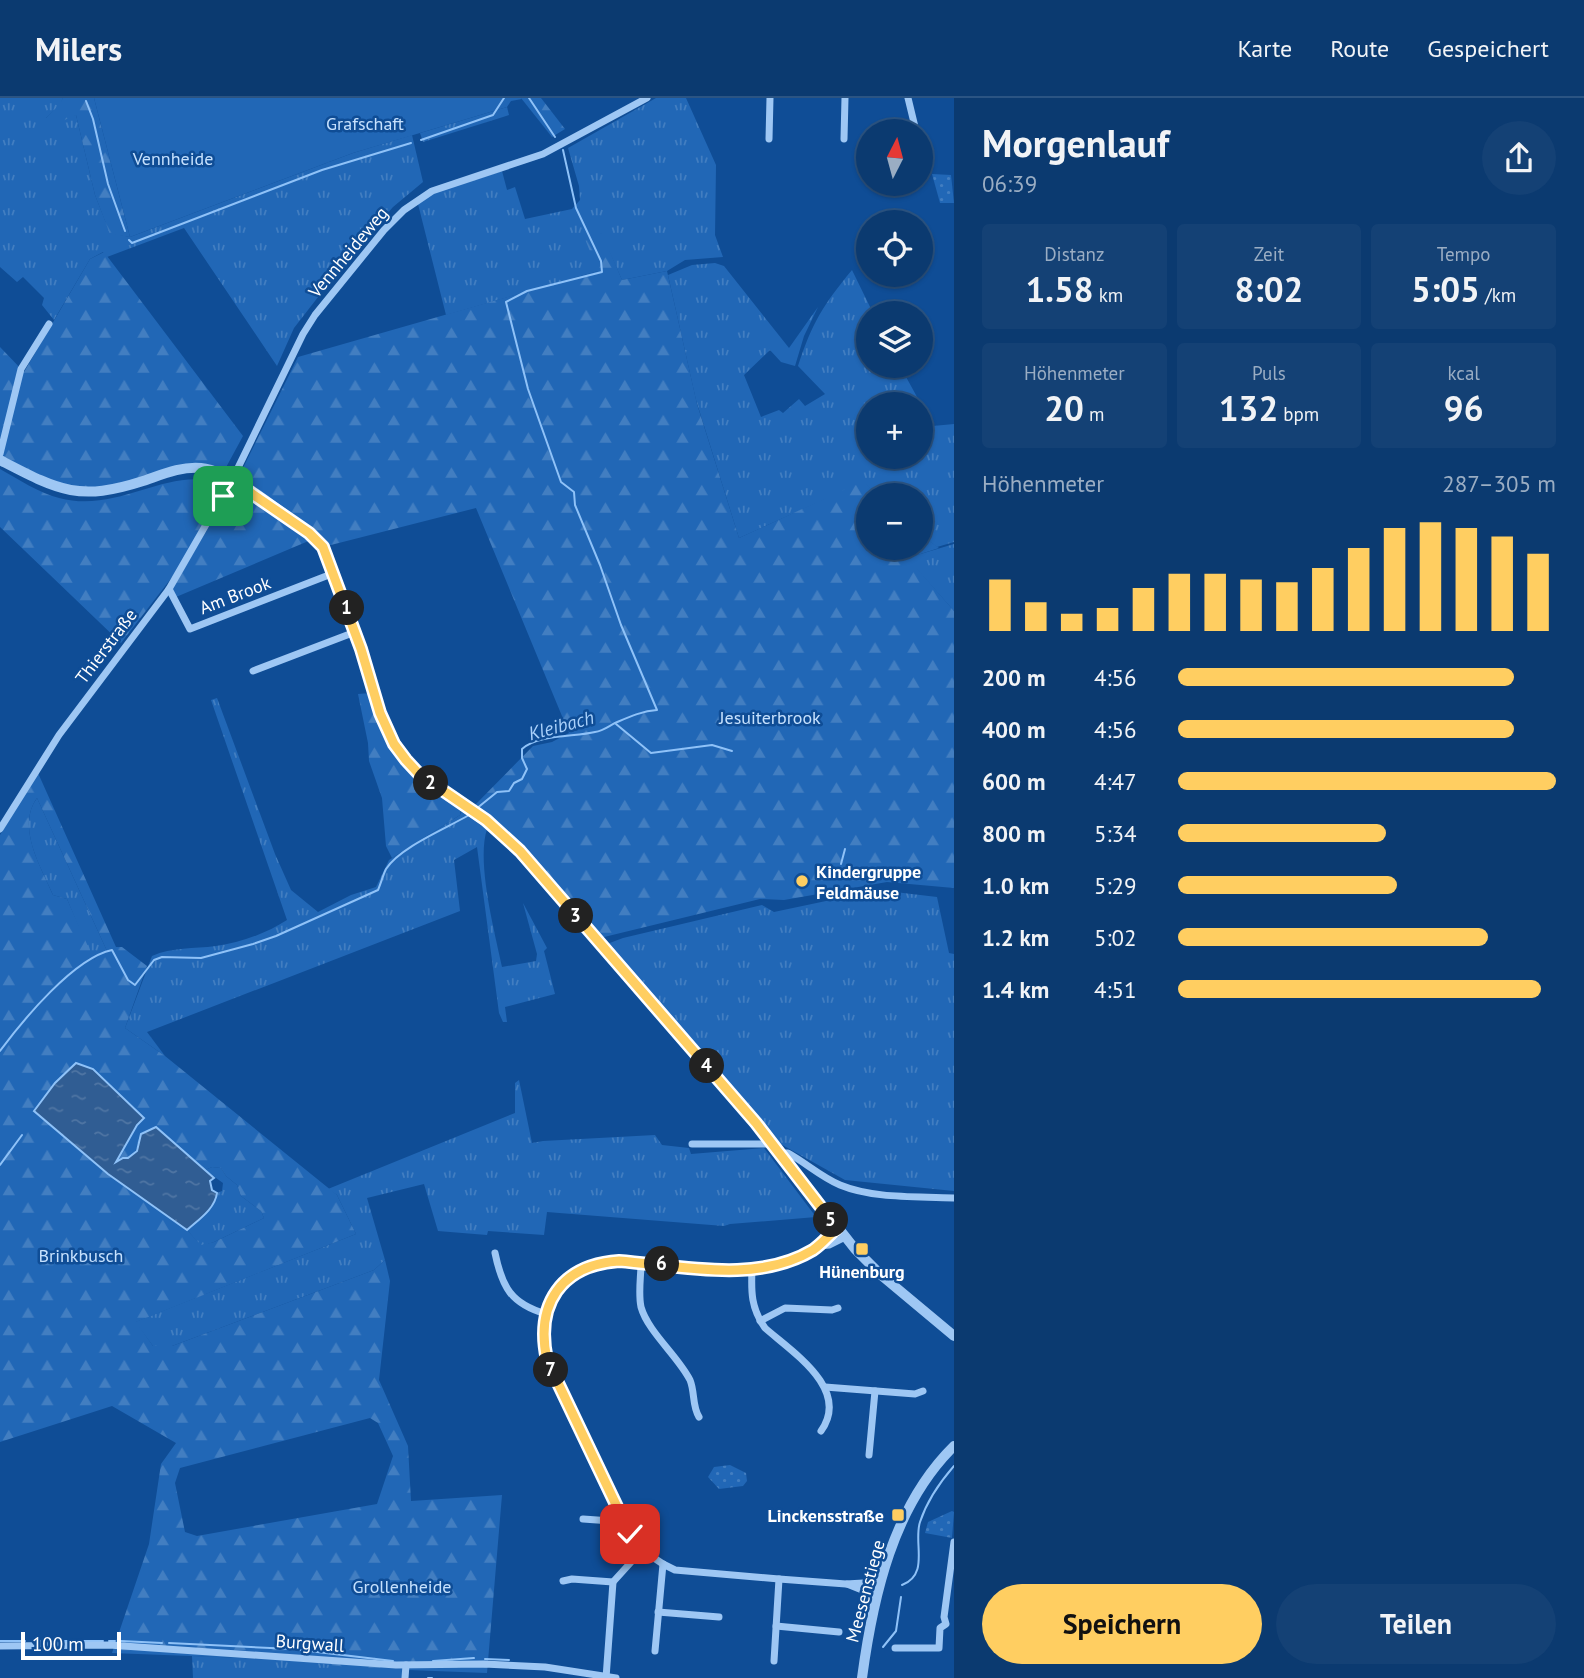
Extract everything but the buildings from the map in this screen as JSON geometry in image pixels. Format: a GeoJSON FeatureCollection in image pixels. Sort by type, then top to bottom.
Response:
{"type":"FeatureCollection","features":[{"type":"Feature","properties":{"kind":"street","name":"Vennheideweg"},"geometry":{"type":"LineString","coordinates":[[232,480],[303,334],[315,315],[384,230],[404,210],[432,191],[556,148],[647,98]]}},
{"type":"Feature","properties":{"kind":"street"},"geometry":{"type":"LineString","coordinates":[[769,139],[770,98]]}},
{"type":"Feature","properties":{"kind":"street"},"geometry":{"type":"LineString","coordinates":[[844,139],[845,98]]}},
{"type":"Feature","properties":{"kind":"street"},"geometry":{"type":"LineString","coordinates":[[908,98],[913,119]]}},
{"type":"Feature","properties":{"kind":"street"},"geometry":{"type":"LineString","coordinates":[[0,454],[21,369],[49,324]]}},
{"type":"Feature","properties":{"kind":"street"},"geometry":{"type":"LineString","coordinates":[[0,460],[55,487],[83,493],[120,489],[190,468],[212,471],[232,480],[315,538],[323,547],[334,573],[380,713],[394,744],[419,774],[505,836],[520,851],[781,1153],[845,1237],[881,1275],[954,1336]]}},
{"type":"Feature","properties":{"kind":"street","name":"Thierstraße"},"geometry":{"type":"LineString","coordinates":[[0,829],[59,735],[169,589],[232,480]]}},
{"type":"Feature","properties":{"kind":"street","name":"Am Brook"},"geometry":{"type":"LineString","coordinates":[[169,589],[190,629],[334,573]]}},
{"type":"Feature","properties":{"kind":"street"},"geometry":{"type":"LineString","coordinates":[[253,671],[355,632]]}},
{"type":"Feature","properties":{"kind":"street"},"geometry":{"type":"LineString","coordinates":[[692,1144],[773,1144]]}},
{"type":"Feature","properties":{"kind":"street"},"geometry":{"type":"LineString","coordinates":[[781,1153],[788,1153],[826,1178],[849,1188],[884,1194],[954,1198]]}},
{"type":"Feature","properties":{"kind":"street"},"geometry":{"type":"LineString","coordinates":[[820,1246],[825,1237],[837,1228]]}},
{"type":"Feature","properties":{"kind":"street"},"geometry":{"type":"LineString","coordinates":[[845,1237],[786,1262],[752,1269],[729,1270],[641,1262],[606,1262],[583,1269],[560,1286],[546,1314],[543,1344],[547,1360],[622,1518],[642,1550],[675,1570],[846,1584],[881,1582]]}},
{"type":"Feature","properties":{"kind":"street"},"geometry":{"type":"LineString","coordinates":[[495,1253],[503,1282],[510,1294],[524,1306],[546,1314]]}},
{"type":"Feature","properties":{"kind":"street"},"geometry":{"type":"LineString","coordinates":[[641,1262],[640,1295],[644,1314],[691,1383],[695,1398],[694,1410],[699,1417]]}},
{"type":"Feature","properties":{"kind":"street"},"geometry":{"type":"LineString","coordinates":[[752,1269],[751,1300],[760,1321],[816,1373],[825,1387],[828,1413],[827,1424],[821,1431]]}},
{"type":"Feature","properties":{"kind":"street"},"geometry":{"type":"LineString","coordinates":[[760,1321],[785,1308],[838,1308]]}},
{"type":"Feature","properties":{"kind":"street"},"geometry":{"type":"LineString","coordinates":[[825,1387],[915,1394],[923,1391]]}},
{"type":"Feature","properties":{"kind":"street"},"geometry":{"type":"LineString","coordinates":[[869,1455],[875,1391]]}},
{"type":"Feature","properties":{"kind":"street","name":"Meesenstiege"},"geometry":{"type":"LineString","coordinates":[[862,1678],[877,1596],[896,1535],[909,1506],[928,1475],[954,1446]]}},
{"type":"Feature","properties":{"kind":"street"},"geometry":{"type":"LineString","coordinates":[[583,1519],[611,1521],[622,1518]]}},
{"type":"Feature","properties":{"kind":"street"},"geometry":{"type":"LineString","coordinates":[[895,1648],[939,1648],[940,1628],[950,1625],[944,1617],[954,1542]]}},
{"type":"Feature","properties":{"kind":"street"},"geometry":{"type":"LineString","coordinates":[[606,1677],[612,1582],[642,1550]]}},
{"type":"Feature","properties":{"kind":"street"},"geometry":{"type":"LineString","coordinates":[[655,1651],[663,1564]]}},
{"type":"Feature","properties":{"kind":"street"},"geometry":{"type":"LineString","coordinates":[[563,1581],[572,1579],[612,1582]]}},
{"type":"Feature","properties":{"kind":"street"},"geometry":{"type":"LineString","coordinates":[[774,1661],[779,1579]]}},
{"type":"Feature","properties":{"kind":"street"},"geometry":{"type":"LineString","coordinates":[[846,1584],[877,1596]]}},
{"type":"Feature","properties":{"kind":"street"},"geometry":{"type":"LineString","coordinates":[[658,1612],[719,1617]]}},
{"type":"Feature","properties":{"kind":"street"},"geometry":{"type":"LineString","coordinates":[[776,1626],[839,1632]]}},
{"type":"Feature","properties":{"kind":"street","name":"Burgwall"},"geometry":{"type":"LineString","coordinates":[[0,1646],[109,1645],[406,1665],[484,1664],[545,1667],[616,1678]]}},
{"type":"Feature","properties":{"kind":"street"},"geometry":{"type":"LineString","coordinates":[[405,1678],[406,1665]]}},
{"type":"Feature","properties":{"kind":"green space"},"geometry":{"type":"Polygon","coordinates":[[[0,98],[63,98],[60,105],[46,118],[76,115],[95,195],[110,233],[130,237],[353,153],[412,135],[423,182],[393,207],[346,261],[294,328],[277,366],[184,228],[107,257],[103,252],[90,259],[54,320],[42,305],[44,298],[23,277],[17,282],[0,267],[0,98]]]}},
{"type":"Feature","properties":{"kind":"green space"},"geometry":{"type":"Polygon","coordinates":[[[63,98],[94,98],[130,237],[110,234],[95,195],[76,115],[53,125],[46,118],[63,98]]]}},
{"type":"Feature","properties":{"kind":"green space","name":"Vennheide"},"geometry":{"type":"Polygon","coordinates":[[[94,98],[522,99],[511,101],[507,107],[353,153],[130,237],[94,98]]]}},
{"type":"Feature","properties":{"kind":"green space"},"geometry":{"type":"Polygon","coordinates":[[[521,98],[541,98],[565,129],[552,137],[521,98]]]}},
{"type":"Feature","properties":{"kind":"green space"},"geometry":{"type":"Polygon","coordinates":[[[656,98],[686,98],[716,165],[715,235],[723,257],[685,260],[667,271],[622,280],[601,233],[598,271],[446,315],[418,204],[434,193],[502,171],[507,190],[515,187],[525,219],[572,209],[580,200],[579,186],[568,148],[656,98]]]}},
{"type":"Feature","properties":{"kind":"green space"},"geometry":{"type":"Polygon","coordinates":[[[507,107],[509,115],[423,142],[420,133],[507,107]]]}},
{"type":"Feature","properties":{"kind":"green space"},"geometry":{"type":"Polygon","coordinates":[[[933,174],[951,175],[954,203],[940,203],[933,174]]]}},
{"type":"Feature","properties":{"kind":"green space","name":"Jesuiterbrook"},"geometry":{"type":"Polygon","coordinates":[[[602,233],[622,280],[667,271],[697,404],[739,538],[856,484],[856,560],[910,560],[954,611],[954,888],[887,882],[784,900],[760,899],[600,938],[521,847],[475,805],[533,746],[552,742],[569,733],[476,508],[327,546],[318,537],[176,597],[171,591],[239,476],[298,357],[598,271],[585,239],[602,233]]]}},
{"type":"Feature","properties":{"kind":"green space"},"geometry":{"type":"Polygon","coordinates":[[[104,252],[243,436],[224,471],[205,465],[101,490],[57,485],[0,455],[0,347],[24,372],[90,259],[104,252]]]}},
{"type":"Feature","properties":{"kind":"green space"},"geometry":{"type":"Polygon","coordinates":[[[715,263],[724,266],[789,348],[818,307],[804,336],[795,366],[781,362],[770,350],[744,375],[761,417],[779,410],[783,413],[799,399],[805,406],[825,394],[798,366],[819,315],[852,270],[856,287],[860,287],[867,301],[856,301],[856,378],[907,378],[914,392],[856,392],[856,469],[933,469],[933,426],[954,424],[954,542],[937,547],[933,544],[933,483],[856,483],[739,538],[696,400],[668,275],[692,265],[715,263]]]}},
{"type":"Feature","properties":{"kind":"green space"},"geometry":{"type":"Polygon","coordinates":[[[0,469],[44,493],[81,501],[102,500],[161,484],[200,479],[219,483],[221,495],[183,563],[121,643],[0,527],[0,469]]]}},
{"type":"Feature","properties":{"kind":"green space"},"geometry":{"type":"Polygon","coordinates":[[[954,544],[954,611],[909,560],[933,560],[933,550],[954,544]]]}},
{"type":"Feature","properties":{"kind":"green space"},"geometry":{"type":"Polygon","coordinates":[[[371,693],[394,752],[420,779],[461,809],[460,815],[392,858],[386,846],[382,798],[369,761],[358,694],[371,693]]]}},
{"type":"Feature","properties":{"kind":"green space"},"geometry":{"type":"Polygon","coordinates":[[[217,698],[291,890],[318,912],[351,895],[376,887],[389,860],[460,815],[462,811],[487,829],[484,843],[485,878],[502,967],[536,961],[537,954],[523,903],[547,948],[544,951],[555,994],[505,1007],[507,1022],[503,1022],[499,1013],[477,847],[454,860],[460,911],[147,1032],[165,1056],[125,1028],[152,956],[234,942],[262,933],[287,920],[211,700],[217,698]]]}},
{"type":"Feature","properties":{"kind":"green space"},"geometry":{"type":"Polygon","coordinates":[[[38,773],[116,947],[122,947],[147,966],[125,1028],[165,1056],[337,1195],[356,1234],[136,1322],[153,1346],[172,1346],[374,1270],[385,1260],[390,1281],[379,1380],[408,1446],[411,1501],[502,1495],[487,1673],[409,1670],[401,1674],[292,1660],[112,1653],[149,1544],[161,1464],[176,1443],[112,1406],[0,1442],[0,835],[38,773]],[[37,798],[29,821],[37,860],[53,895],[67,899],[94,960],[100,953],[107,951],[37,798]],[[34,1111],[108,1174],[187,1230],[201,1245],[214,1242],[264,1218],[261,1211],[241,1196],[237,1185],[221,1168],[212,1167],[205,1170],[156,1127],[141,1134],[134,1153],[116,1163],[137,1125],[34,1111]],[[370,1418],[180,1468],[175,1483],[185,1532],[197,1536],[377,1504],[393,1456],[378,1423],[370,1418]]]}},
{"type":"Feature","properties":{"kind":"green space"},"geometry":{"type":"Polygon","coordinates":[[[37,798],[107,951],[100,953],[93,961],[67,899],[53,895],[37,860],[29,821],[37,798]]]}},
{"type":"Feature","properties":{"kind":"green space"},"geometry":{"type":"Polygon","coordinates":[[[878,890],[937,897],[949,953],[954,954],[954,1191],[845,1180],[777,1142],[607,944],[762,905],[774,912],[878,890]]]}},
{"type":"Feature","properties":{"kind":"green space"},"geometry":{"type":"Polygon","coordinates":[[[519,1080],[532,1143],[655,1135],[662,1145],[689,1148],[691,1154],[764,1148],[816,1217],[724,1226],[547,1212],[544,1235],[488,1231],[487,1235],[438,1231],[424,1184],[367,1198],[385,1260],[374,1270],[172,1346],[153,1346],[135,1322],[356,1234],[337,1195],[328,1189],[515,1113],[515,1083],[519,1080]]]}},
{"type":"Feature","properties":{"kind":"green space"},"geometry":{"type":"Polygon","coordinates":[[[212,1167],[221,1168],[237,1185],[241,1196],[261,1211],[264,1218],[201,1246],[187,1230],[205,1214],[216,1199],[217,1193],[222,1191],[223,1183],[205,1170],[212,1167]]]}},
{"type":"Feature","properties":{"kind":"green space"},"geometry":{"type":"Polygon","coordinates":[[[730,1465],[746,1473],[747,1481],[743,1486],[719,1489],[708,1477],[714,1467],[730,1465]]]}},
{"type":"Feature","properties":{"kind":"green space"},"geometry":{"type":"Polygon","coordinates":[[[952,1511],[952,1538],[925,1533],[928,1522],[952,1511]]]}},
{"type":"Feature","properties":{"kind":"green space"},"geometry":{"type":"Polygon","coordinates":[[[192,1656],[292,1660],[409,1670],[408,1678],[193,1678],[192,1656]]]}},
{"type":"Feature","properties":{"kind":"water"},"geometry":{"type":"Polygon","coordinates":[[[76,1063],[93,1069],[144,1118],[137,1125],[116,1162],[137,1151],[141,1134],[156,1127],[214,1178],[210,1181],[212,1190],[217,1193],[216,1199],[205,1214],[187,1230],[108,1174],[34,1111],[55,1083],[76,1063]]]}},
{"type":"Feature","properties":{"kind":"waterway"},"geometry":{"type":"LineString","coordinates":[[421,140],[493,115],[504,98]]}},
{"type":"Feature","properties":{"kind":"waterway","name":"Kleibach"},"geometry":{"type":"LineString","coordinates":[[529,98],[555,137]]}},
{"type":"Feature","properties":{"kind":"waterway"},"geometry":{"type":"LineString","coordinates":[[86,101],[93,119],[108,184],[125,231]]}},
{"type":"Feature","properties":{"kind":"waterway"},"geometry":{"type":"LineString","coordinates":[[129,240],[132,243],[322,170],[411,143]]}},
{"type":"Feature","properties":{"kind":"waterway","name":"Kleibach"},"geometry":{"type":"LineString","coordinates":[[476,809],[497,792],[509,791],[514,783],[522,779],[527,769],[522,758],[522,749],[529,744],[547,738],[603,730],[636,715],[657,710],[575,505],[574,492],[561,482],[528,389],[506,302],[527,291],[602,272],[601,261],[576,208],[563,150]]}},
{"type":"Feature","properties":{"kind":"waterway"},"geometry":{"type":"LineString","coordinates":[[616,724],[651,753],[712,745],[732,751]]}},
{"type":"Feature","properties":{"kind":"waterway","name":"Kleibach"},"geometry":{"type":"LineString","coordinates":[[0,1051],[50,992],[97,955],[112,950],[128,980],[135,985],[154,960],[162,957],[201,958],[276,936],[378,890],[386,869],[402,853],[469,815]]}},
{"type":"Feature","properties":{"kind":"waterway"},"geometry":{"type":"LineString","coordinates":[[841,864],[845,849]]}},
{"type":"Feature","properties":{"kind":"waterway"},"geometry":{"type":"LineString","coordinates":[[0,1165],[22,1135]]}},
{"type":"Feature","properties":{"kind":"waterway"},"geometry":{"type":"LineString","coordinates":[[902,1585],[916,1573],[919,1557],[918,1530],[923,1514],[934,1492],[954,1466]]}},
{"type":"Feature","properties":{"kind":"waterway"},"geometry":{"type":"LineString","coordinates":[[883,1647],[896,1631],[901,1597]]}},
{"type":"Feature","properties":{"kind":"waterway"},"geometry":{"type":"LineString","coordinates":[[0,1641],[25,1641]]}},
{"type":"Feature","properties":{"kind":"waterway"},"geometry":{"type":"LineString","coordinates":[[33,1641],[103,1641]]}},
{"type":"Feature","properties":{"kind":"waterway"},"geometry":{"type":"LineString","coordinates":[[109,1641],[115,1641]]}},
{"type":"Feature","properties":{"kind":"waterway"},"geometry":{"type":"LineString","coordinates":[[121,1641],[162,1643]]}},
{"type":"Feature","properties":{"kind":"waterway"},"geometry":{"type":"LineString","coordinates":[[169,1643],[292,1649],[393,1661]]}},
{"type":"Feature","properties":{"kind":"waterway"},"geometry":{"type":"LineString","coordinates":[[433,1661],[474,1658]]}},
{"type":"Feature","properties":{"kind":"waterway"},"geometry":{"type":"LineString","coordinates":[[485,1659],[509,1660]]}},
{"type":"Feature","properties":{"kind":"place","name":"Kindergruppe Feldmäuse"},"geometry":{"type":"Point","coordinates":[802,881]}},
{"type":"Feature","properties":{"kind":"place","name":"Hünenburg"},"geometry":{"type":"Point","coordinates":[862,1249]}},
{"type":"Feature","properties":{"kind":"place","name":"Linckensstraße"},"geometry":{"type":"Point","coordinates":[898,1515]}},
{"type":"Feature","properties":{"kind":"route"},"geometry":{"type":"LineString","coordinates":[[223,496],[232,480],[309,533],[323,547],[361,649],[380,713],[394,744],[406,760],[444,793],[486,820],[520,851],[756,1123],[837,1228],[825,1237],[820,1246],[809,1252],[786,1262],[767,1266],[729,1270],[606,1262],[583,1269],[560,1286],[548,1307],[543,1328],[547,1360],[630,1534]]}},
{"type":"Feature","properties":{"kind":"park label","name":"Grafschaft"},"geometry":{"type":"Point","coordinates":[365,123]}},
{"type":"Feature","properties":{"kind":"park label","name":"Brinkbusch"},"geometry":{"type":"Point","coordinates":[81,1255]}},
{"type":"Feature","properties":{"kind":"park label","name":"Grollenheide"},"geometry":{"type":"Point","coordinates":[402,1586]}}]}
